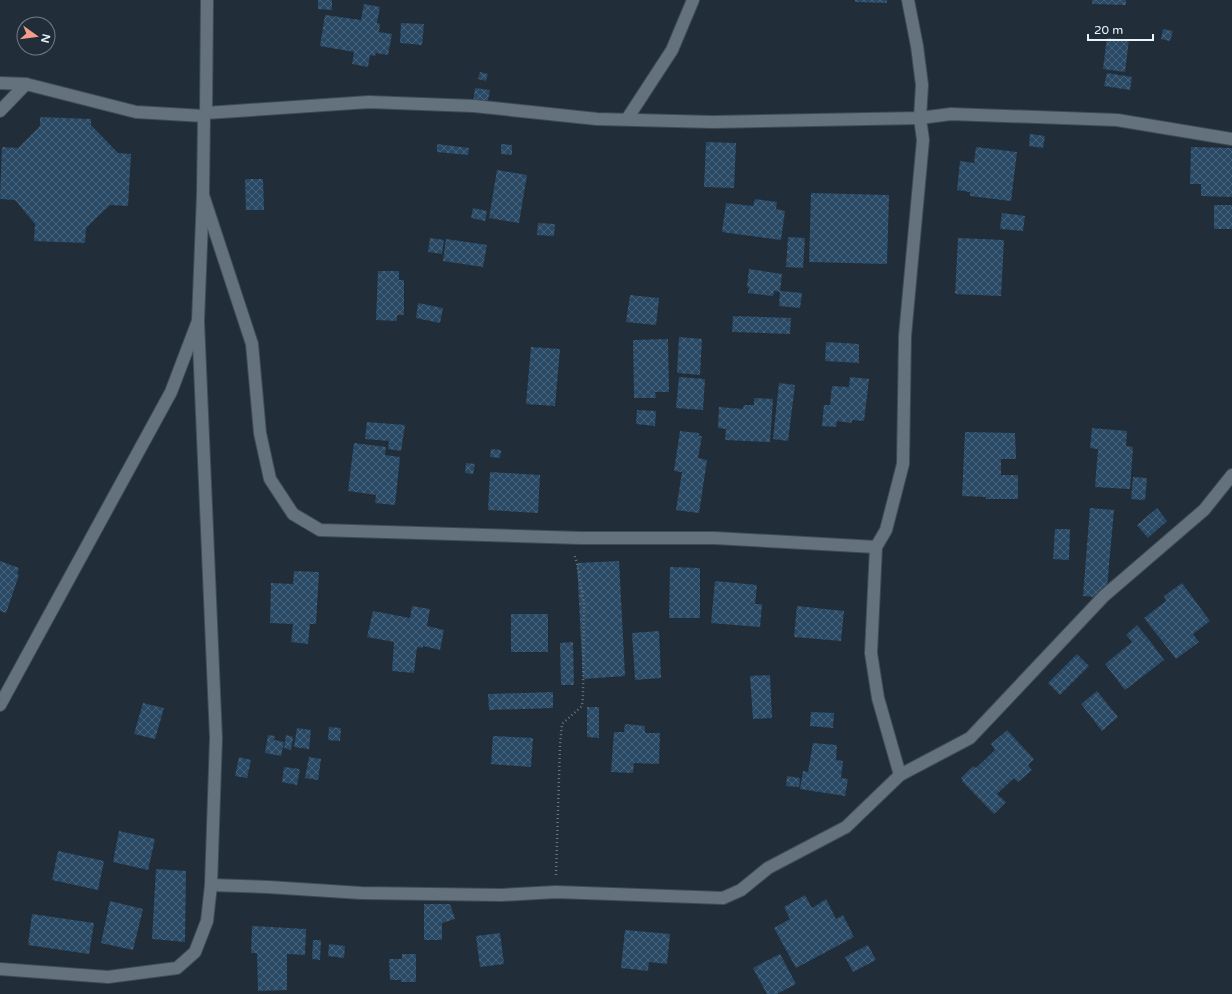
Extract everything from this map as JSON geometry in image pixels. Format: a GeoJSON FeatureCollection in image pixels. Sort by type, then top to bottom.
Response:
{"type":"FeatureCollection","features":[{"type":"Feature","properties":{"kind":"street"},"geometry":{"type":"LineString","coordinates":[[0,969],[108,977],[177,968],[195,952],[207,921],[211,886],[216,738],[198,321],[203,195],[207,0]]}},
{"type":"Feature","properties":{"kind":"street"},"geometry":{"type":"LineString","coordinates":[[627,120],[672,50],[693,0]]}},
{"type":"Feature","properties":{"kind":"street"},"geometry":{"type":"LineString","coordinates":[[900,774],[878,698],[871,653],[876,547],[886,530],[902,464],[905,336],[923,140],[920,118],[922,85],[917,46],[908,0]]}},
{"type":"Feature","properties":{"kind":"street"},"geometry":{"type":"LineString","coordinates":[[0,83],[26,84],[136,112],[205,114],[369,102],[474,106],[597,119],[712,122],[920,118],[951,114],[1117,120],[1232,139]]}},
{"type":"Feature","properties":{"kind":"street"},"geometry":{"type":"LineString","coordinates":[[0,111],[26,84]]}},
{"type":"Feature","properties":{"kind":"street"},"geometry":{"type":"LineString","coordinates":[[203,195],[252,344],[260,433],[270,479],[293,514],[320,530],[568,538],[715,538],[876,547]]}},
{"type":"Feature","properties":{"kind":"street"},"geometry":{"type":"LineString","coordinates":[[0,705],[171,392],[198,321]]}},
{"type":"Feature","properties":{"kind":"street"},"geometry":{"type":"LineString","coordinates":[[211,886],[268,887],[361,893],[501,895],[556,892],[723,898],[741,890],[768,868],[846,826],[900,774],[970,738],[1104,596],[1204,510],[1232,475]]}},
{"type":"Feature","properties":{"kind":"path"},"geometry":{"type":"LineString","coordinates":[[556,892],[558,785],[562,724],[582,706],[583,696],[584,604],[577,563],[568,538]]}},
{"type":"Feature","properties":{"kind":"building"},"geometry":{"type":"Polygon","coordinates":[[[318,0],[332,0],[332,10],[318,9],[318,0]]]}},
{"type":"Feature","properties":{"kind":"building"},"geometry":{"type":"Polygon","coordinates":[[[855,0],[887,0],[887,3],[855,2],[855,0]]]}},
{"type":"Feature","properties":{"kind":"building"},"geometry":{"type":"Polygon","coordinates":[[[1092,0],[1126,0],[1126,5],[1092,4],[1092,0]]]}},
{"type":"Feature","properties":{"kind":"building"},"geometry":{"type":"Polygon","coordinates":[[[364,4],[380,7],[377,23],[380,24],[379,32],[392,34],[388,55],[376,53],[375,56],[370,55],[368,67],[352,64],[354,52],[320,46],[325,15],[361,20],[364,4]]]}},
{"type":"Feature","properties":{"kind":"building"},"geometry":{"type":"Polygon","coordinates":[[[401,23],[424,24],[422,45],[400,43],[401,23]]]}},
{"type":"Feature","properties":{"kind":"building"},"geometry":{"type":"Polygon","coordinates":[[[1163,29],[1173,31],[1170,41],[1161,39],[1163,29]]]}},
{"type":"Feature","properties":{"kind":"building"},"geometry":{"type":"Polygon","coordinates":[[[1107,38],[1129,40],[1125,72],[1103,69],[1107,38]]]}},
{"type":"Feature","properties":{"kind":"building"},"geometry":{"type":"Polygon","coordinates":[[[480,72],[488,74],[486,81],[478,79],[480,72]]]}},
{"type":"Feature","properties":{"kind":"building"},"geometry":{"type":"Polygon","coordinates":[[[1107,73],[1132,77],[1130,90],[1104,86],[1107,73]]]}},
{"type":"Feature","properties":{"kind":"building"},"geometry":{"type":"Polygon","coordinates":[[[475,88],[490,90],[487,105],[473,103],[475,88]]]}},
{"type":"Feature","properties":{"kind":"building"},"geometry":{"type":"Polygon","coordinates":[[[40,117],[91,119],[91,125],[118,153],[131,154],[128,206],[110,205],[86,228],[85,243],[34,241],[35,224],[15,200],[0,199],[2,147],[18,148],[40,126],[40,117]]]}},
{"type":"Feature","properties":{"kind":"building"},"geometry":{"type":"Polygon","coordinates":[[[1030,134],[1045,136],[1043,148],[1029,146],[1030,134]]]}},
{"type":"Feature","properties":{"kind":"building"},"geometry":{"type":"Polygon","coordinates":[[[706,142],[736,143],[734,188],[704,187],[706,142]]]}},
{"type":"Feature","properties":{"kind":"building"},"geometry":{"type":"Polygon","coordinates":[[[437,144],[469,148],[468,155],[437,152],[437,144]]]}},
{"type":"Feature","properties":{"kind":"building"},"geometry":{"type":"Polygon","coordinates":[[[501,144],[512,145],[512,155],[501,154],[501,144]]]}},
{"type":"Feature","properties":{"kind":"building"},"geometry":{"type":"Polygon","coordinates":[[[976,147],[1017,152],[1011,201],[970,196],[970,192],[957,190],[960,161],[974,163],[976,147]]]}},
{"type":"Feature","properties":{"kind":"building"},"geometry":{"type":"Polygon","coordinates":[[[1191,147],[1232,148],[1232,197],[1201,196],[1201,184],[1190,184],[1191,147]]]}},
{"type":"Feature","properties":{"kind":"building"},"geometry":{"type":"Polygon","coordinates":[[[497,170],[527,175],[519,223],[489,218],[497,170]]]}},
{"type":"Feature","properties":{"kind":"building"},"geometry":{"type":"Polygon","coordinates":[[[245,179],[263,179],[264,210],[246,210],[245,179]]]}},
{"type":"Feature","properties":{"kind":"building"},"geometry":{"type":"Polygon","coordinates":[[[811,193],[889,195],[887,264],[809,262],[811,193]]]}},
{"type":"Feature","properties":{"kind":"building"},"geometry":{"type":"Polygon","coordinates":[[[755,199],[777,202],[776,209],[785,211],[781,240],[722,232],[726,203],[753,206],[755,199]]]}},
{"type":"Feature","properties":{"kind":"building"},"geometry":{"type":"Polygon","coordinates":[[[1214,205],[1232,205],[1232,229],[1214,229],[1214,205]]]}},
{"type":"Feature","properties":{"kind":"building"},"geometry":{"type":"Polygon","coordinates":[[[473,208],[487,211],[485,221],[471,218],[473,208]]]}},
{"type":"Feature","properties":{"kind":"building"},"geometry":{"type":"Polygon","coordinates":[[[1002,213],[1025,216],[1023,231],[1000,229],[1002,213]]]}},
{"type":"Feature","properties":{"kind":"building"},"geometry":{"type":"Polygon","coordinates":[[[538,223],[555,224],[554,236],[537,235],[538,223]]]}},
{"type":"Feature","properties":{"kind":"building"},"geometry":{"type":"Polygon","coordinates":[[[788,237],[805,238],[803,268],[786,267],[788,237]]]}},
{"type":"Feature","properties":{"kind":"building"},"geometry":{"type":"Polygon","coordinates":[[[430,238],[444,240],[442,254],[428,252],[430,238]]]}},
{"type":"Feature","properties":{"kind":"building"},"geometry":{"type":"Polygon","coordinates":[[[958,238],[1004,240],[1001,296],[955,294],[958,238]]]}},
{"type":"Feature","properties":{"kind":"building"},"geometry":{"type":"Polygon","coordinates":[[[446,239],[487,245],[483,267],[443,261],[446,239]]]}},
{"type":"Feature","properties":{"kind":"building"},"geometry":{"type":"Polygon","coordinates":[[[749,269],[782,274],[780,292],[774,291],[773,296],[748,293],[749,287],[747,287],[749,269]]]}},
{"type":"Feature","properties":{"kind":"building"},"geometry":{"type":"Polygon","coordinates":[[[378,271],[399,271],[399,280],[404,280],[404,315],[397,315],[397,321],[376,320],[378,271]]]}},
{"type":"Feature","properties":{"kind":"building"},"geometry":{"type":"Polygon","coordinates":[[[780,291],[802,293],[800,308],[779,306],[780,291]]]}},
{"type":"Feature","properties":{"kind":"building"},"geometry":{"type":"Polygon","coordinates":[[[630,295],[659,298],[656,325],[626,322],[630,295]]]}},
{"type":"Feature","properties":{"kind":"building"},"geometry":{"type":"Polygon","coordinates":[[[418,303],[443,308],[440,323],[416,318],[418,303]]]}},
{"type":"Feature","properties":{"kind":"building"},"geometry":{"type":"Polygon","coordinates":[[[733,316],[791,318],[790,334],[732,332],[733,316]]]}},
{"type":"Feature","properties":{"kind":"building"},"geometry":{"type":"Polygon","coordinates":[[[679,337],[702,339],[700,375],[677,373],[679,337]]]}},
{"type":"Feature","properties":{"kind":"building"},"geometry":{"type":"Polygon","coordinates":[[[668,339],[669,392],[655,392],[656,398],[634,398],[633,340],[668,339]]]}},
{"type":"Feature","properties":{"kind":"building"},"geometry":{"type":"Polygon","coordinates":[[[826,342],[859,344],[859,363],[825,361],[826,342]]]}},
{"type":"Feature","properties":{"kind":"building"},"geometry":{"type":"Polygon","coordinates":[[[531,347],[560,349],[555,406],[526,404],[531,347]]]}},
{"type":"Feature","properties":{"kind":"building"},"geometry":{"type":"Polygon","coordinates":[[[679,377],[705,379],[703,410],[676,408],[679,377]]]}},
{"type":"Feature","properties":{"kind":"building"},"geometry":{"type":"Polygon","coordinates":[[[850,377],[869,379],[864,421],[852,420],[852,423],[837,421],[836,427],[822,426],[824,405],[830,405],[832,386],[849,387],[850,377]]]}},
{"type":"Feature","properties":{"kind":"building"},"geometry":{"type":"Polygon","coordinates":[[[779,383],[795,385],[788,441],[773,439],[779,383]]]}},
{"type":"Feature","properties":{"kind":"building"},"geometry":{"type":"Polygon","coordinates":[[[754,398],[773,399],[770,442],[725,440],[726,429],[718,428],[719,407],[743,409],[744,405],[754,405],[754,398]]]}},
{"type":"Feature","properties":{"kind":"building"},"geometry":{"type":"Polygon","coordinates":[[[637,410],[656,411],[655,426],[636,424],[637,410]]]}},
{"type":"Feature","properties":{"kind":"building"},"geometry":{"type":"Polygon","coordinates":[[[367,422],[405,425],[401,451],[388,449],[389,441],[365,439],[367,422]]]}},
{"type":"Feature","properties":{"kind":"building"},"geometry":{"type":"Polygon","coordinates":[[[1092,428],[1127,431],[1126,446],[1133,447],[1130,489],[1095,487],[1098,449],[1090,448],[1092,428]]]}},
{"type":"Feature","properties":{"kind":"building"},"geometry":{"type":"Polygon","coordinates":[[[680,431],[699,433],[699,436],[702,436],[698,458],[707,460],[699,513],[676,510],[682,472],[674,471],[680,431]]]}},
{"type":"Feature","properties":{"kind":"building"},"geometry":{"type":"Polygon","coordinates":[[[965,432],[1015,433],[1016,459],[1001,459],[1001,475],[1018,475],[1018,499],[986,499],[986,497],[962,496],[965,432]]]}},
{"type":"Feature","properties":{"kind":"building"},"geometry":{"type":"Polygon","coordinates":[[[354,443],[386,447],[385,455],[400,457],[395,505],[375,503],[376,495],[348,491],[354,443]]]}},
{"type":"Feature","properties":{"kind":"building"},"geometry":{"type":"Polygon","coordinates":[[[491,449],[501,450],[500,458],[490,457],[491,449]]]}},
{"type":"Feature","properties":{"kind":"building"},"geometry":{"type":"Polygon","coordinates":[[[466,463],[475,464],[473,474],[465,473],[466,463]]]}},
{"type":"Feature","properties":{"kind":"building"},"geometry":{"type":"Polygon","coordinates":[[[490,472],[540,475],[538,513],[488,510],[490,472]]]}},
{"type":"Feature","properties":{"kind":"building"},"geometry":{"type":"Polygon","coordinates":[[[1133,477],[1147,478],[1145,500],[1131,499],[1133,477]]]}},
{"type":"Feature","properties":{"kind":"building"},"geometry":{"type":"Polygon","coordinates":[[[1090,508],[1114,510],[1106,598],[1083,596],[1090,508]]]}},
{"type":"Feature","properties":{"kind":"building"},"geometry":{"type":"Polygon","coordinates":[[[1157,508],[1167,521],[1148,538],[1137,525],[1157,508]]]}},
{"type":"Feature","properties":{"kind":"building"},"geometry":{"type":"Polygon","coordinates":[[[1055,529],[1070,529],[1069,560],[1053,559],[1055,529]]]}},
{"type":"Feature","properties":{"kind":"building"},"geometry":{"type":"Polygon","coordinates":[[[0,561],[19,568],[17,574],[19,575],[6,613],[0,611],[0,561]]]}},
{"type":"Feature","properties":{"kind":"building"},"geometry":{"type":"Polygon","coordinates":[[[619,561],[625,676],[583,679],[577,563],[619,561]]]}},
{"type":"Feature","properties":{"kind":"building"},"geometry":{"type":"Polygon","coordinates":[[[670,567],[700,568],[700,618],[669,618],[670,567]]]}},
{"type":"Feature","properties":{"kind":"building"},"geometry":{"type":"Polygon","coordinates":[[[294,571],[319,572],[316,624],[310,624],[308,644],[291,642],[293,624],[270,623],[271,583],[293,584],[294,571]]]}},
{"type":"Feature","properties":{"kind":"building"},"geometry":{"type":"Polygon","coordinates":[[[715,581],[757,585],[755,604],[762,604],[760,627],[711,623],[715,581]]]}},
{"type":"Feature","properties":{"kind":"building"},"geometry":{"type":"Polygon","coordinates":[[[1182,583],[1210,621],[1193,634],[1199,642],[1176,659],[1144,618],[1166,601],[1164,596],[1182,583]]]}},
{"type":"Feature","properties":{"kind":"building"},"geometry":{"type":"Polygon","coordinates":[[[412,606],[430,609],[427,626],[444,630],[440,650],[423,646],[423,648],[417,647],[414,673],[392,671],[394,642],[367,637],[373,611],[410,618],[412,606]]]}},
{"type":"Feature","properties":{"kind":"building"},"geometry":{"type":"Polygon","coordinates":[[[797,606],[844,611],[841,641],[794,637],[797,606]]]}},
{"type":"Feature","properties":{"kind":"building"},"geometry":{"type":"Polygon","coordinates":[[[511,614],[548,614],[548,652],[511,652],[511,614]]]}},
{"type":"Feature","properties":{"kind":"building"},"geometry":{"type":"Polygon","coordinates":[[[1137,625],[1164,660],[1125,690],[1105,664],[1132,642],[1126,635],[1137,625]]]}},
{"type":"Feature","properties":{"kind":"building"},"geometry":{"type":"Polygon","coordinates":[[[659,631],[661,678],[635,680],[632,633],[659,631]]]}},
{"type":"Feature","properties":{"kind":"building"},"geometry":{"type":"Polygon","coordinates":[[[573,642],[574,685],[561,685],[560,643],[573,642]]]}},
{"type":"Feature","properties":{"kind":"building"},"geometry":{"type":"Polygon","coordinates":[[[1077,654],[1089,666],[1060,695],[1048,683],[1077,654]]]}},
{"type":"Feature","properties":{"kind":"building"},"geometry":{"type":"Polygon","coordinates":[[[770,675],[772,718],[753,719],[750,676],[770,675]]]}},
{"type":"Feature","properties":{"kind":"building"},"geometry":{"type":"Polygon","coordinates":[[[1097,691],[1118,717],[1102,731],[1081,704],[1097,691]]]}},
{"type":"Feature","properties":{"kind":"building"},"geometry":{"type":"Polygon","coordinates":[[[553,692],[553,708],[489,710],[488,694],[553,692]]]}},
{"type":"Feature","properties":{"kind":"building"},"geometry":{"type":"Polygon","coordinates":[[[143,703],[164,708],[155,739],[134,734],[143,703]]]}},
{"type":"Feature","properties":{"kind":"building"},"geometry":{"type":"Polygon","coordinates":[[[587,707],[599,707],[599,738],[587,737],[587,707]]]}},
{"type":"Feature","properties":{"kind":"building"},"geometry":{"type":"Polygon","coordinates":[[[811,712],[834,713],[833,728],[810,726],[811,712]]]}},
{"type":"Feature","properties":{"kind":"building"},"geometry":{"type":"Polygon","coordinates":[[[625,724],[645,726],[645,733],[660,733],[659,764],[634,763],[633,773],[611,772],[614,732],[624,732],[625,724]]]}},
{"type":"Feature","properties":{"kind":"building"},"geometry":{"type":"Polygon","coordinates":[[[329,727],[341,728],[340,741],[328,740],[329,727]]]}},
{"type":"Feature","properties":{"kind":"building"},"geometry":{"type":"Polygon","coordinates":[[[297,728],[311,730],[309,749],[294,747],[297,728]]]}},
{"type":"Feature","properties":{"kind":"building"},"geometry":{"type":"Polygon","coordinates":[[[1007,730],[1034,759],[1028,765],[1032,770],[1018,782],[1014,778],[997,794],[1006,802],[994,814],[962,781],[963,780],[961,778],[973,766],[976,768],[995,750],[991,744],[1007,730]]]}},
{"type":"Feature","properties":{"kind":"building"},"geometry":{"type":"Polygon","coordinates":[[[268,735],[275,736],[274,740],[284,742],[281,756],[265,753],[268,735]]]}},
{"type":"Feature","properties":{"kind":"building"},"geometry":{"type":"Polygon","coordinates":[[[286,735],[293,737],[291,750],[284,748],[286,735]]]}},
{"type":"Feature","properties":{"kind":"building"},"geometry":{"type":"Polygon","coordinates":[[[493,736],[533,738],[531,767],[491,764],[493,736]]]}},
{"type":"Feature","properties":{"kind":"building"},"geometry":{"type":"Polygon","coordinates":[[[813,743],[837,745],[836,760],[843,761],[841,778],[848,779],[845,796],[800,789],[803,771],[808,772],[813,743]]]}},
{"type":"Feature","properties":{"kind":"building"},"geometry":{"type":"Polygon","coordinates":[[[239,757],[251,760],[247,778],[235,776],[239,757]]]}},
{"type":"Feature","properties":{"kind":"building"},"geometry":{"type":"Polygon","coordinates":[[[309,757],[321,759],[318,780],[305,778],[309,757]]]}},
{"type":"Feature","properties":{"kind":"building"},"geometry":{"type":"Polygon","coordinates":[[[284,767],[300,769],[297,785],[282,782],[284,767]]]}},
{"type":"Feature","properties":{"kind":"building"},"geometry":{"type":"Polygon","coordinates":[[[787,776],[800,778],[799,787],[786,786],[787,776]]]}},
{"type":"Feature","properties":{"kind":"building"},"geometry":{"type":"Polygon","coordinates":[[[119,831],[155,839],[148,870],[113,862],[119,831]]]}},
{"type":"Feature","properties":{"kind":"building"},"geometry":{"type":"Polygon","coordinates":[[[58,851],[104,861],[98,890],[52,880],[58,851]]]}},
{"type":"Feature","properties":{"kind":"building"},"geometry":{"type":"Polygon","coordinates":[[[156,869],[186,871],[185,942],[152,939],[156,869]]]}},
{"type":"Feature","properties":{"kind":"building"},"geometry":{"type":"Polygon","coordinates":[[[805,895],[812,908],[826,899],[836,919],[843,915],[854,937],[796,968],[774,928],[790,919],[784,907],[805,895]]]}},
{"type":"Feature","properties":{"kind":"building"},"geometry":{"type":"Polygon","coordinates":[[[110,901],[143,909],[133,950],[101,943],[110,901]]]}},
{"type":"Feature","properties":{"kind":"building"},"geometry":{"type":"Polygon","coordinates":[[[424,904],[450,904],[455,919],[442,923],[442,940],[424,940],[424,904]]]}},
{"type":"Feature","properties":{"kind":"building"},"geometry":{"type":"Polygon","coordinates":[[[32,914],[94,923],[89,954],[28,945],[32,914]]]}},
{"type":"Feature","properties":{"kind":"building"},"geometry":{"type":"Polygon","coordinates":[[[252,926],[306,929],[305,955],[287,954],[287,990],[258,991],[257,953],[251,953],[252,926]]]}},
{"type":"Feature","properties":{"kind":"building"},"geometry":{"type":"Polygon","coordinates":[[[625,930],[670,934],[667,964],[649,962],[648,971],[621,968],[625,930]]]}},
{"type":"Feature","properties":{"kind":"building"},"geometry":{"type":"Polygon","coordinates":[[[500,933],[504,964],[480,967],[476,936],[500,933]]]}},
{"type":"Feature","properties":{"kind":"building"},"geometry":{"type":"Polygon","coordinates":[[[313,940],[321,940],[320,960],[312,959],[313,940]]]}},
{"type":"Feature","properties":{"kind":"building"},"geometry":{"type":"Polygon","coordinates":[[[329,944],[345,946],[344,958],[328,956],[329,944]]]}},
{"type":"Feature","properties":{"kind":"building"},"geometry":{"type":"Polygon","coordinates":[[[868,945],[876,960],[853,972],[845,957],[868,945]]]}},
{"type":"Feature","properties":{"kind":"building"},"geometry":{"type":"Polygon","coordinates":[[[402,954],[416,954],[416,982],[390,980],[389,959],[402,959],[402,954]]]}},
{"type":"Feature","properties":{"kind":"building"},"geometry":{"type":"Polygon","coordinates":[[[780,954],[796,984],[777,994],[767,994],[753,968],[780,954]]]}}]}
